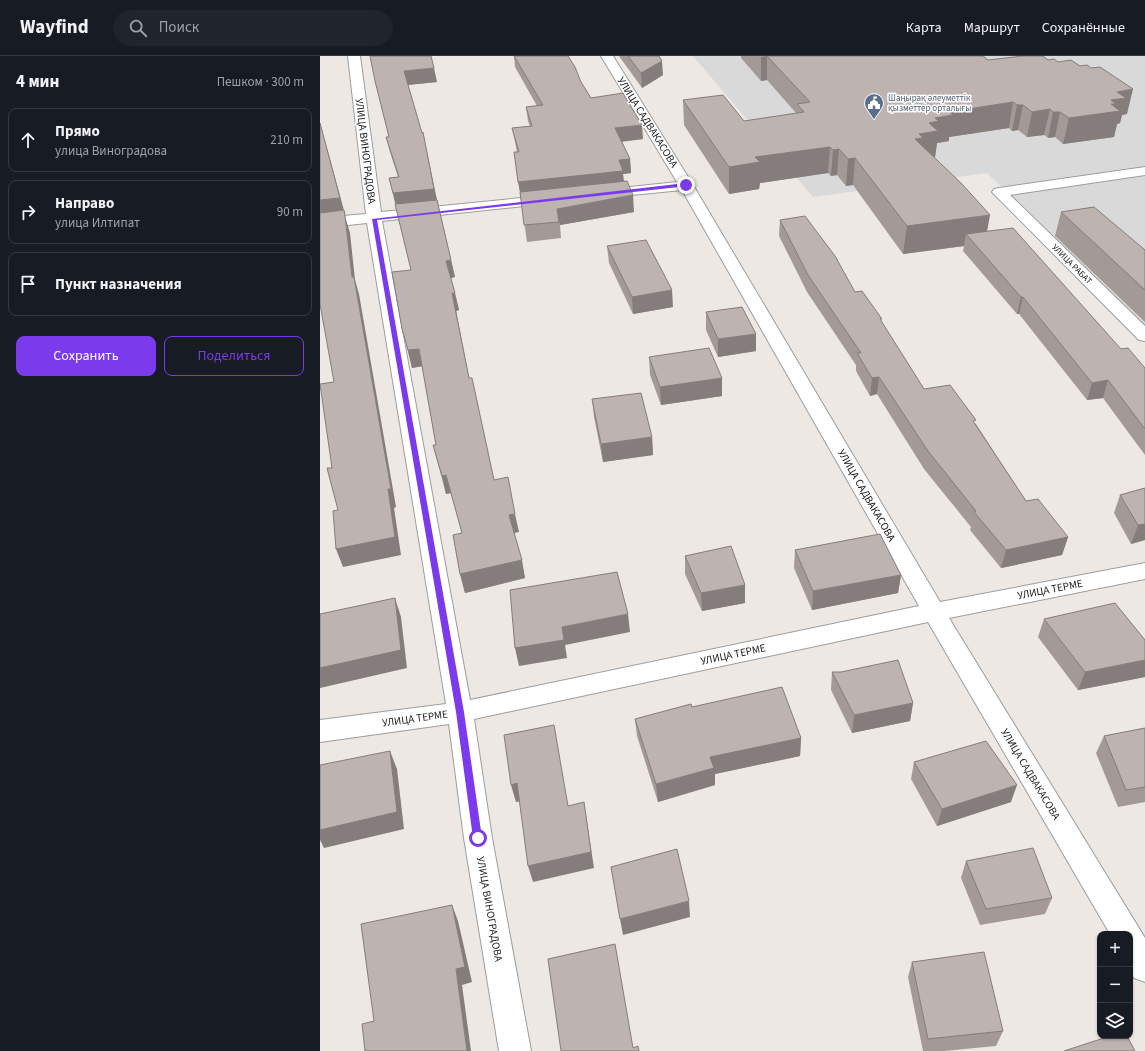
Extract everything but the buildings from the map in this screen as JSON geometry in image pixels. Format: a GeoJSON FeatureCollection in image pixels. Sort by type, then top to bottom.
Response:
{"type":"FeatureCollection","features":[{"type":"Feature","properties":{"kind":"street","name":"УЛИЦА ВИНОГРАДОВА"},"geometry":{"type":"LineString","coordinates":[[354,56],[374,219],[460,712],[478,838],[515,1051]]}},
{"type":"Feature","properties":{"kind":"street","name":"УЛИЦА САДВАКАСОВА"},"geometry":{"type":"LineString","coordinates":[[607,56],[686,185],[934,612],[1124,931]]}},
{"type":"Feature","properties":{"kind":"street","name":"УЛИЦА РАБАТ"},"geometry":{"type":"LineString","coordinates":[[1145,170],[999,192],[1145,336]]}},
{"type":"Feature","properties":{"kind":"street"},"geometry":{"type":"LineString","coordinates":[[585,196],[686,185]]}},
{"type":"Feature","properties":{"kind":"street"},"geometry":{"type":"LineString","coordinates":[[320,223],[374,219],[569,198]]}},
{"type":"Feature","properties":{"kind":"street","name":"УЛИЦА ТЕРМЕ"},"geometry":{"type":"LineString","coordinates":[[320,731],[460,712],[934,612],[1145,571]]}},
{"type":"Feature","properties":{"kind":"street"},"geometry":{"type":"LineString","coordinates":[[1133,946],[1145,966]]}},
{"type":"Feature","properties":{"kind":"shaded area"},"geometry":{"type":"Polygon","coordinates":[[[693,56],[1145,56],[1145,326],[987,173],[813,197],[693,56]]]}},
{"type":"Feature","properties":{"kind":"place","name":"Шаңырақ әлеуметтік қызметтер орталығы"},"geometry":{"type":"Point","coordinates":[874,120]}},
{"type":"Feature","properties":{"kind":"route"},"geometry":{"type":"LineString","coordinates":[[478,838],[460,712],[374,219],[686,185]]}}]}
